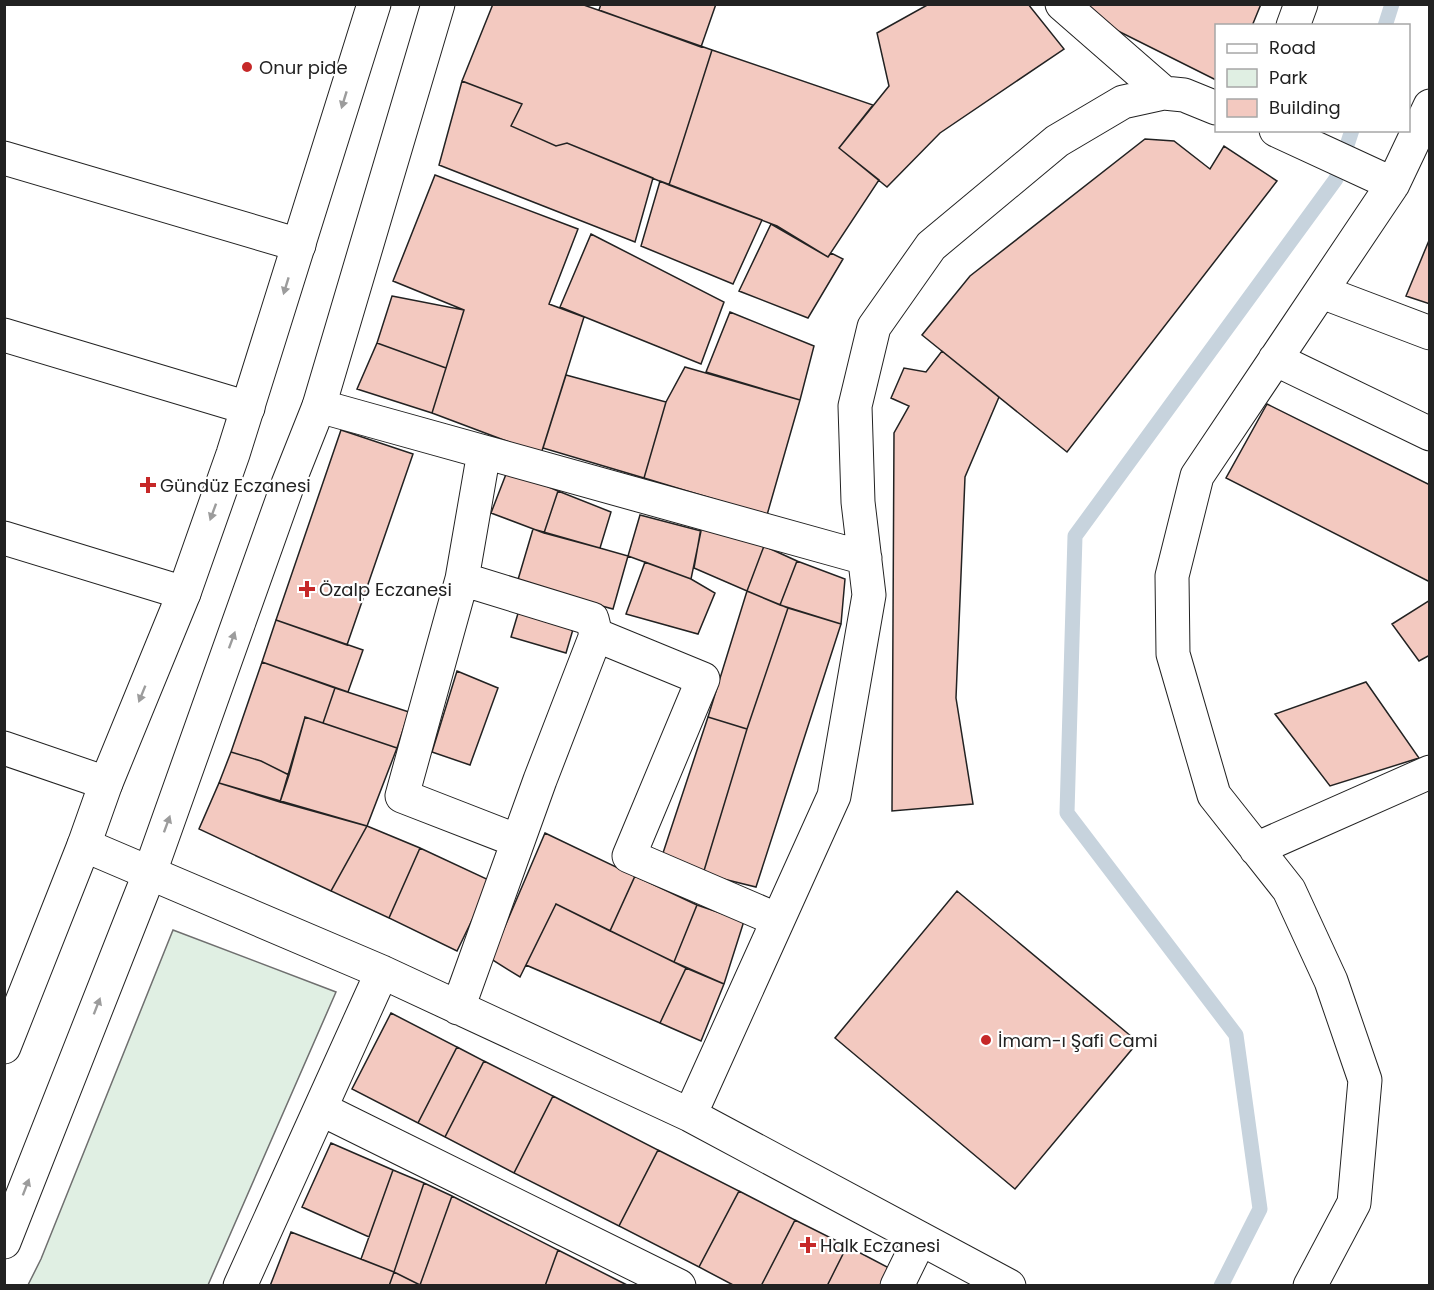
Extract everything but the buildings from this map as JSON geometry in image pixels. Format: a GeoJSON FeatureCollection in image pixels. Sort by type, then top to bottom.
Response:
{"type":"FeatureCollection","features":[{"type":"Feature","properties":{"kind":"street"},"geometry":{"type":"LineString","coordinates":[[4,1047],[84,845],[106,783],[184,593],[248,408],[374,4]]}},
{"type":"Feature","properties":{"kind":"street"},"geometry":{"type":"LineString","coordinates":[[4,1242],[150,872],[288,484],[319,406],[438,4]]}},
{"type":"Feature","properties":{"kind":"street"},"geometry":{"type":"LineString","coordinates":[[1062,4],[1164,93]]}},
{"type":"Feature","properties":{"kind":"street"},"geometry":{"type":"LineString","coordinates":[[1294,24],[1301,4]]}},
{"type":"Feature","properties":{"kind":"street"},"geometry":{"type":"LineString","coordinates":[[690,1115],[834,796],[869,595],[858,502],[855,406],[874,327],[931,246],[1057,141],[1123,102],[1164,93],[1184,95],[1215,108]]}},
{"type":"Feature","properties":{"kind":"street"},"geometry":{"type":"LineString","coordinates":[[1310,1286],[1354,1203],[1365,1080],[1331,981],[1289,890],[1214,795],[1173,654],[1172,576],[1197,476],[1393,184],[1430,106]]}},
{"type":"Feature","properties":{"kind":"street"},"geometry":{"type":"LineString","coordinates":[[1280,132],[1393,184]]}},
{"type":"Feature","properties":{"kind":"street"},"geometry":{"type":"LineString","coordinates":[[4,158],[299,245]]}},
{"type":"Feature","properties":{"kind":"street"},"geometry":{"type":"LineString","coordinates":[[1322,292],[1430,333]]}},
{"type":"Feature","properties":{"kind":"street"},"geometry":{"type":"LineString","coordinates":[[4,335],[248,408]]}},
{"type":"Feature","properties":{"kind":"street"},"geometry":{"type":"LineString","coordinates":[[1275,359],[1430,434]]}},
{"type":"Feature","properties":{"kind":"street"},"geometry":{"type":"LineString","coordinates":[[319,406],[865,558]]}},
{"type":"Feature","properties":{"kind":"street"},"geometry":{"type":"LineString","coordinates":[[484,452],[462,579],[402,796],[518,841]]}},
{"type":"Feature","properties":{"kind":"street"},"geometry":{"type":"LineString","coordinates":[[4,538],[184,593]]}},
{"type":"Feature","properties":{"kind":"street"},"geometry":{"type":"LineString","coordinates":[[458,1008],[596,635],[592,619],[462,579]]}},
{"type":"Feature","properties":{"kind":"street"},"geometry":{"type":"LineString","coordinates":[[596,635],[703,679],[629,856],[778,920]]}},
{"type":"Feature","properties":{"kind":"street"},"geometry":{"type":"LineString","coordinates":[[4,748],[106,783]]}},
{"type":"Feature","properties":{"kind":"street"},"geometry":{"type":"LineString","coordinates":[[1256,849],[1430,772]]}},
{"type":"Feature","properties":{"kind":"street"},"geometry":{"type":"LineString","coordinates":[[84,845],[382,972],[690,1115],[1009,1286]]}},
{"type":"Feature","properties":{"kind":"street"},"geometry":{"type":"LineString","coordinates":[[240,1286],[382,972]]}},
{"type":"Feature","properties":{"kind":"street"},"geometry":{"type":"LineString","coordinates":[[321,1108],[679,1286]]}},
{"type":"Feature","properties":{"kind":"street"},"geometry":{"type":"LineString","coordinates":[[897,1286],[920,1239]]}},
{"type":"Feature","properties":{"kind":"green space"},"geometry":{"type":"Polygon","coordinates":[[[173,930],[336,992],[208,1285],[28,1285],[41,1259],[173,930]]]}},
{"type":"Feature","properties":{"kind":"waterway"},"geometry":{"type":"LineString","coordinates":[[1386,24],[1392,4]]}},
{"type":"Feature","properties":{"kind":"waterway"},"geometry":{"type":"LineString","coordinates":[[1221,1286],[1260,1209],[1236,1035],[1067,813],[1075,536],[1336,179],[1351,132]]}},
{"type":"Feature","properties":{"kind":"place","name":"Onur pide"},"geometry":{"type":"Point","coordinates":[247,67]}},
{"type":"Feature","properties":{"kind":"place","name":"Gündüz Eczanesi"},"geometry":{"type":"Point","coordinates":[148,485]}},
{"type":"Feature","properties":{"kind":"place","name":"Özalp Eczanesi"},"geometry":{"type":"Point","coordinates":[307,589]}},
{"type":"Feature","properties":{"kind":"place","name":"İmam-ı Şafi Cami"},"geometry":{"type":"Point","coordinates":[986,1040]}},
{"type":"Feature","properties":{"kind":"place","name":"Halk Eczanesi"},"geometry":{"type":"Point","coordinates":[808,1245]}}]}
